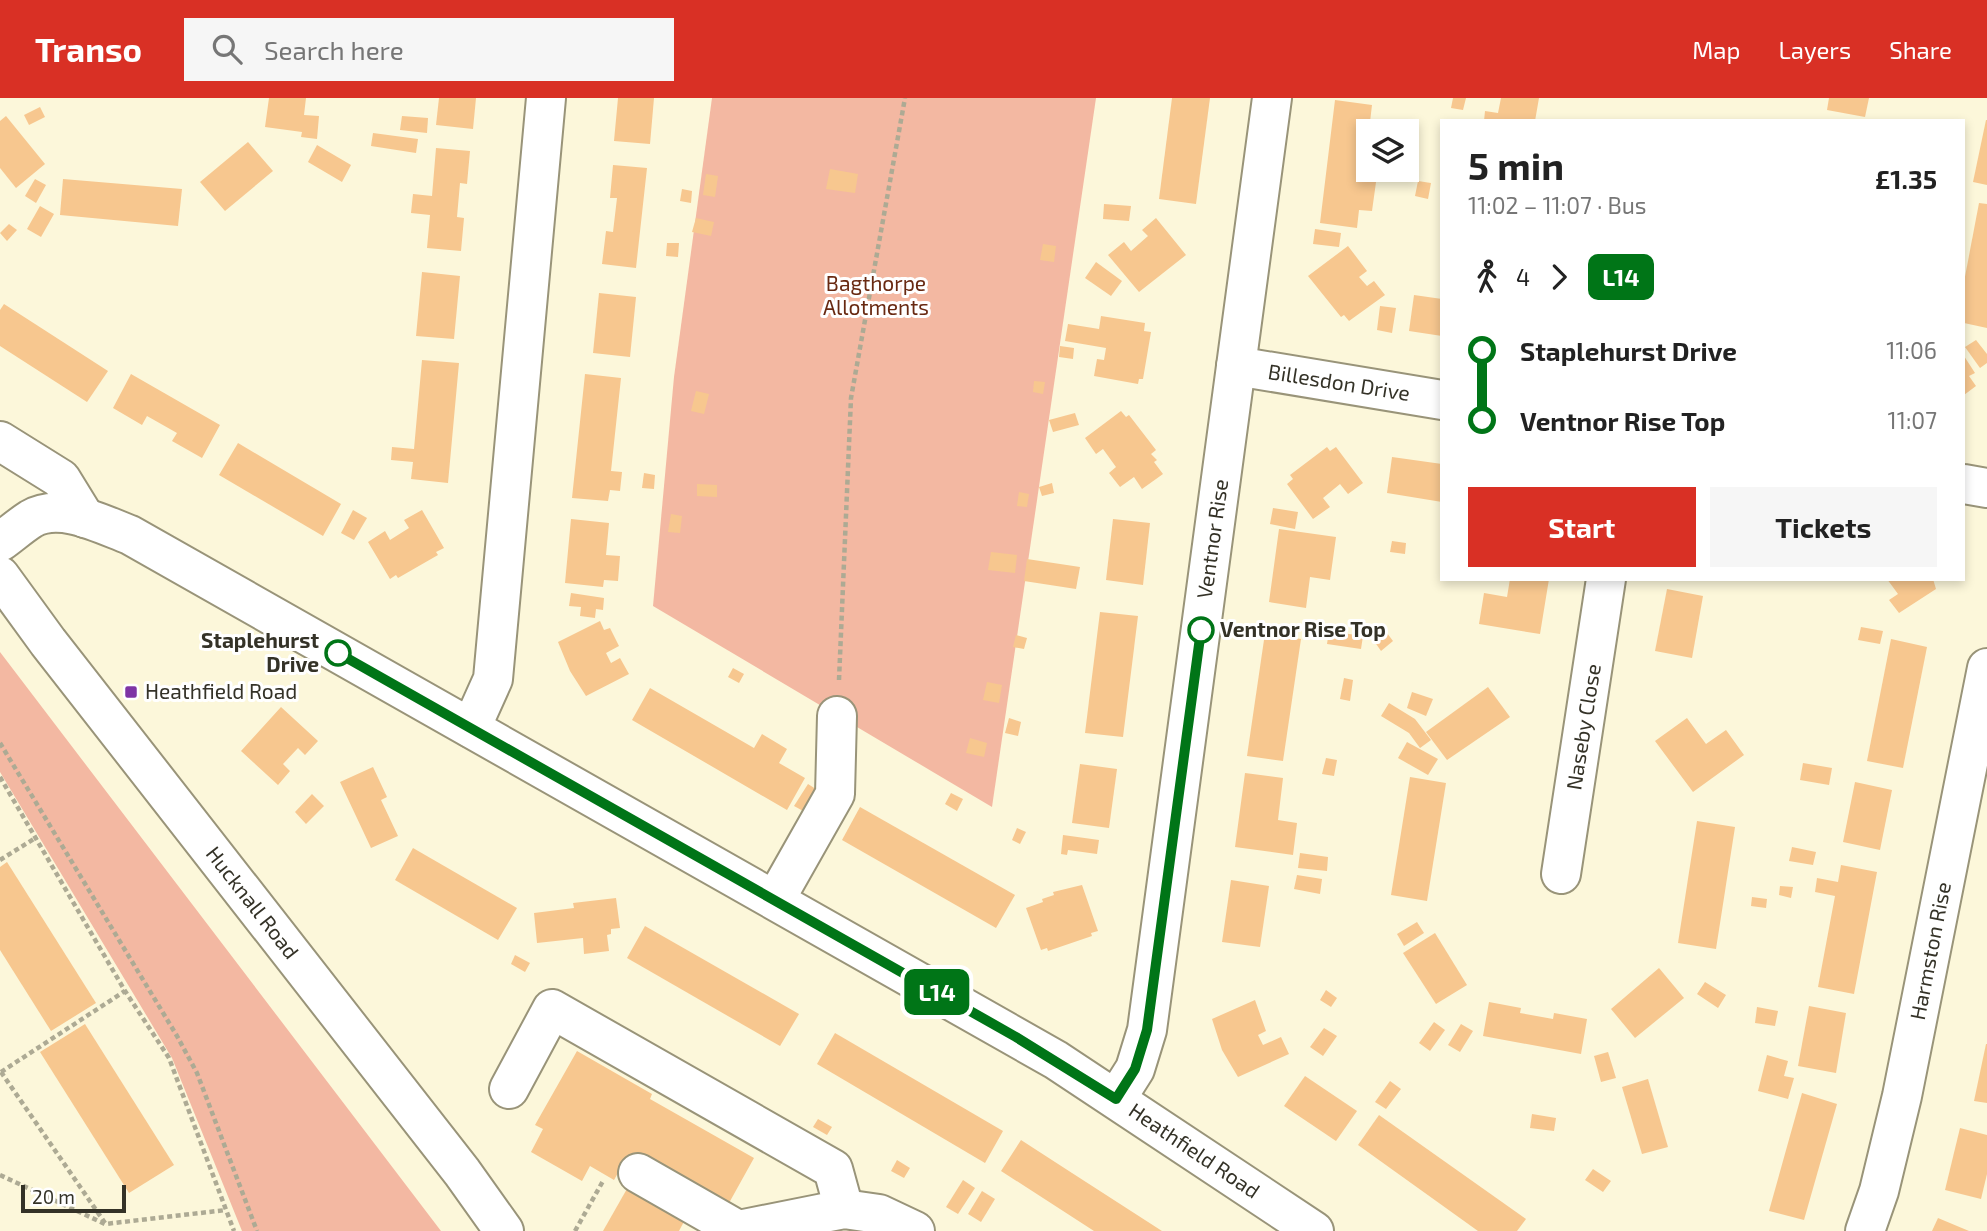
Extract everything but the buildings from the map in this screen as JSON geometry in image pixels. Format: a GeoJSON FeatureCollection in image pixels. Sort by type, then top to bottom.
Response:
{"type":"FeatureCollection","features":[{"type":"Feature","properties":{"kind":"street"},"geometry":{"type":"LineString","coordinates":[[471,728],[493,679],[546,98]]}},
{"type":"Feature","properties":{"kind":"street","name":"Ventnor Rise"},"geometry":{"type":"LineString","coordinates":[[1116,1099],[1135,1069],[1147,1030],[1272,98]]}},
{"type":"Feature","properties":{"kind":"street","name":"Billesdon Drive"},"geometry":{"type":"LineString","coordinates":[[1236,366],[1440,400]]}},
{"type":"Feature","properties":{"kind":"street"},"geometry":{"type":"LineString","coordinates":[[0,441],[61,479],[85,518]]}},
{"type":"Feature","properties":{"kind":"street"},"geometry":{"type":"LineString","coordinates":[[1965,484],[1987,488]]}},
{"type":"Feature","properties":{"kind":"street","name":"Heathfield Road"},"geometry":{"type":"LineString","coordinates":[[0,542],[33,518],[54,512],[85,518],[130,535],[1056,1060],[1314,1231]]}},
{"type":"Feature","properties":{"kind":"street","name":"Hucknall Road"},"geometry":{"type":"LineString","coordinates":[[0,576],[48,642],[462,1172],[503,1231]]}},
{"type":"Feature","properties":{"kind":"street","name":"Naseby Close"},"geometry":{"type":"LineString","coordinates":[[1561,874],[1606,581]]}},
{"type":"Feature","properties":{"kind":"street","name":"Harmston Rise"},"geometry":{"type":"LineString","coordinates":[[1865,1231],[1879,1191],[1902,1096],[1987,668]]}},
{"type":"Feature","properties":{"kind":"street"},"geometry":{"type":"LineString","coordinates":[[775,900],[835,794],[837,716]]}},
{"type":"Feature","properties":{"kind":"street"},"geometry":{"type":"LineString","coordinates":[[509,1089],[552,1009],[833,1169],[862,1211]]}},
{"type":"Feature","properties":{"kind":"street"},"geometry":{"type":"LineString","coordinates":[[638,1173],[735,1230],[862,1211],[915,1231]]}},
{"type":"Feature","properties":{"kind":"path"},"geometry":{"type":"LineString","coordinates":[[837,716],[851,398],[905,98]]}},
{"type":"Feature","properties":{"kind":"path"},"geometry":{"type":"LineString","coordinates":[[0,743],[197,1073],[257,1231]]}},
{"type":"Feature","properties":{"kind":"path"},"geometry":{"type":"LineString","coordinates":[[0,777],[125,991],[169,1058],[234,1231]]}},
{"type":"Feature","properties":{"kind":"path"},"geometry":{"type":"LineString","coordinates":[[0,860],[37,837]]}},
{"type":"Feature","properties":{"kind":"path"},"geometry":{"type":"LineString","coordinates":[[105,1224],[1,1072],[125,991]]}},
{"type":"Feature","properties":{"kind":"path"},"geometry":{"type":"LineString","coordinates":[[0,1175],[105,1224],[226,1210]]}},
{"type":"Feature","properties":{"kind":"path"},"geometry":{"type":"LineString","coordinates":[[575,1231],[601,1185]]}},
{"type":"Feature","properties":{"kind":"green space","name":"Bagthorpe Allotments"},"geometry":{"type":"Polygon","coordinates":[[[712,98],[1096,98],[992,807],[653,606],[674,377],[712,98]]]}},
{"type":"Feature","properties":{"kind":"green space"},"geometry":{"type":"Polygon","coordinates":[[[0,652],[441,1231],[242,1231],[172,1058],[0,772],[0,652]]]}},
{"type":"Feature","properties":{"kind":"bus line","name":"L14"},"geometry":{"type":"LineString","coordinates":[[338,653],[1016,1037],[1116,1099],[1135,1069],[1147,1030],[1201,630]]}},
{"type":"Feature","properties":{"kind":"place","name":"Ventnor Rise Top"},"geometry":{"type":"Point","coordinates":[1201,630]}},
{"type":"Feature","properties":{"kind":"place","name":"Staplehurst Drive"},"geometry":{"type":"Point","coordinates":[338,653]}},
{"type":"Feature","properties":{"kind":"place","name":"Heathfield Road"},"geometry":{"type":"Point","coordinates":[131,692]}}]}
